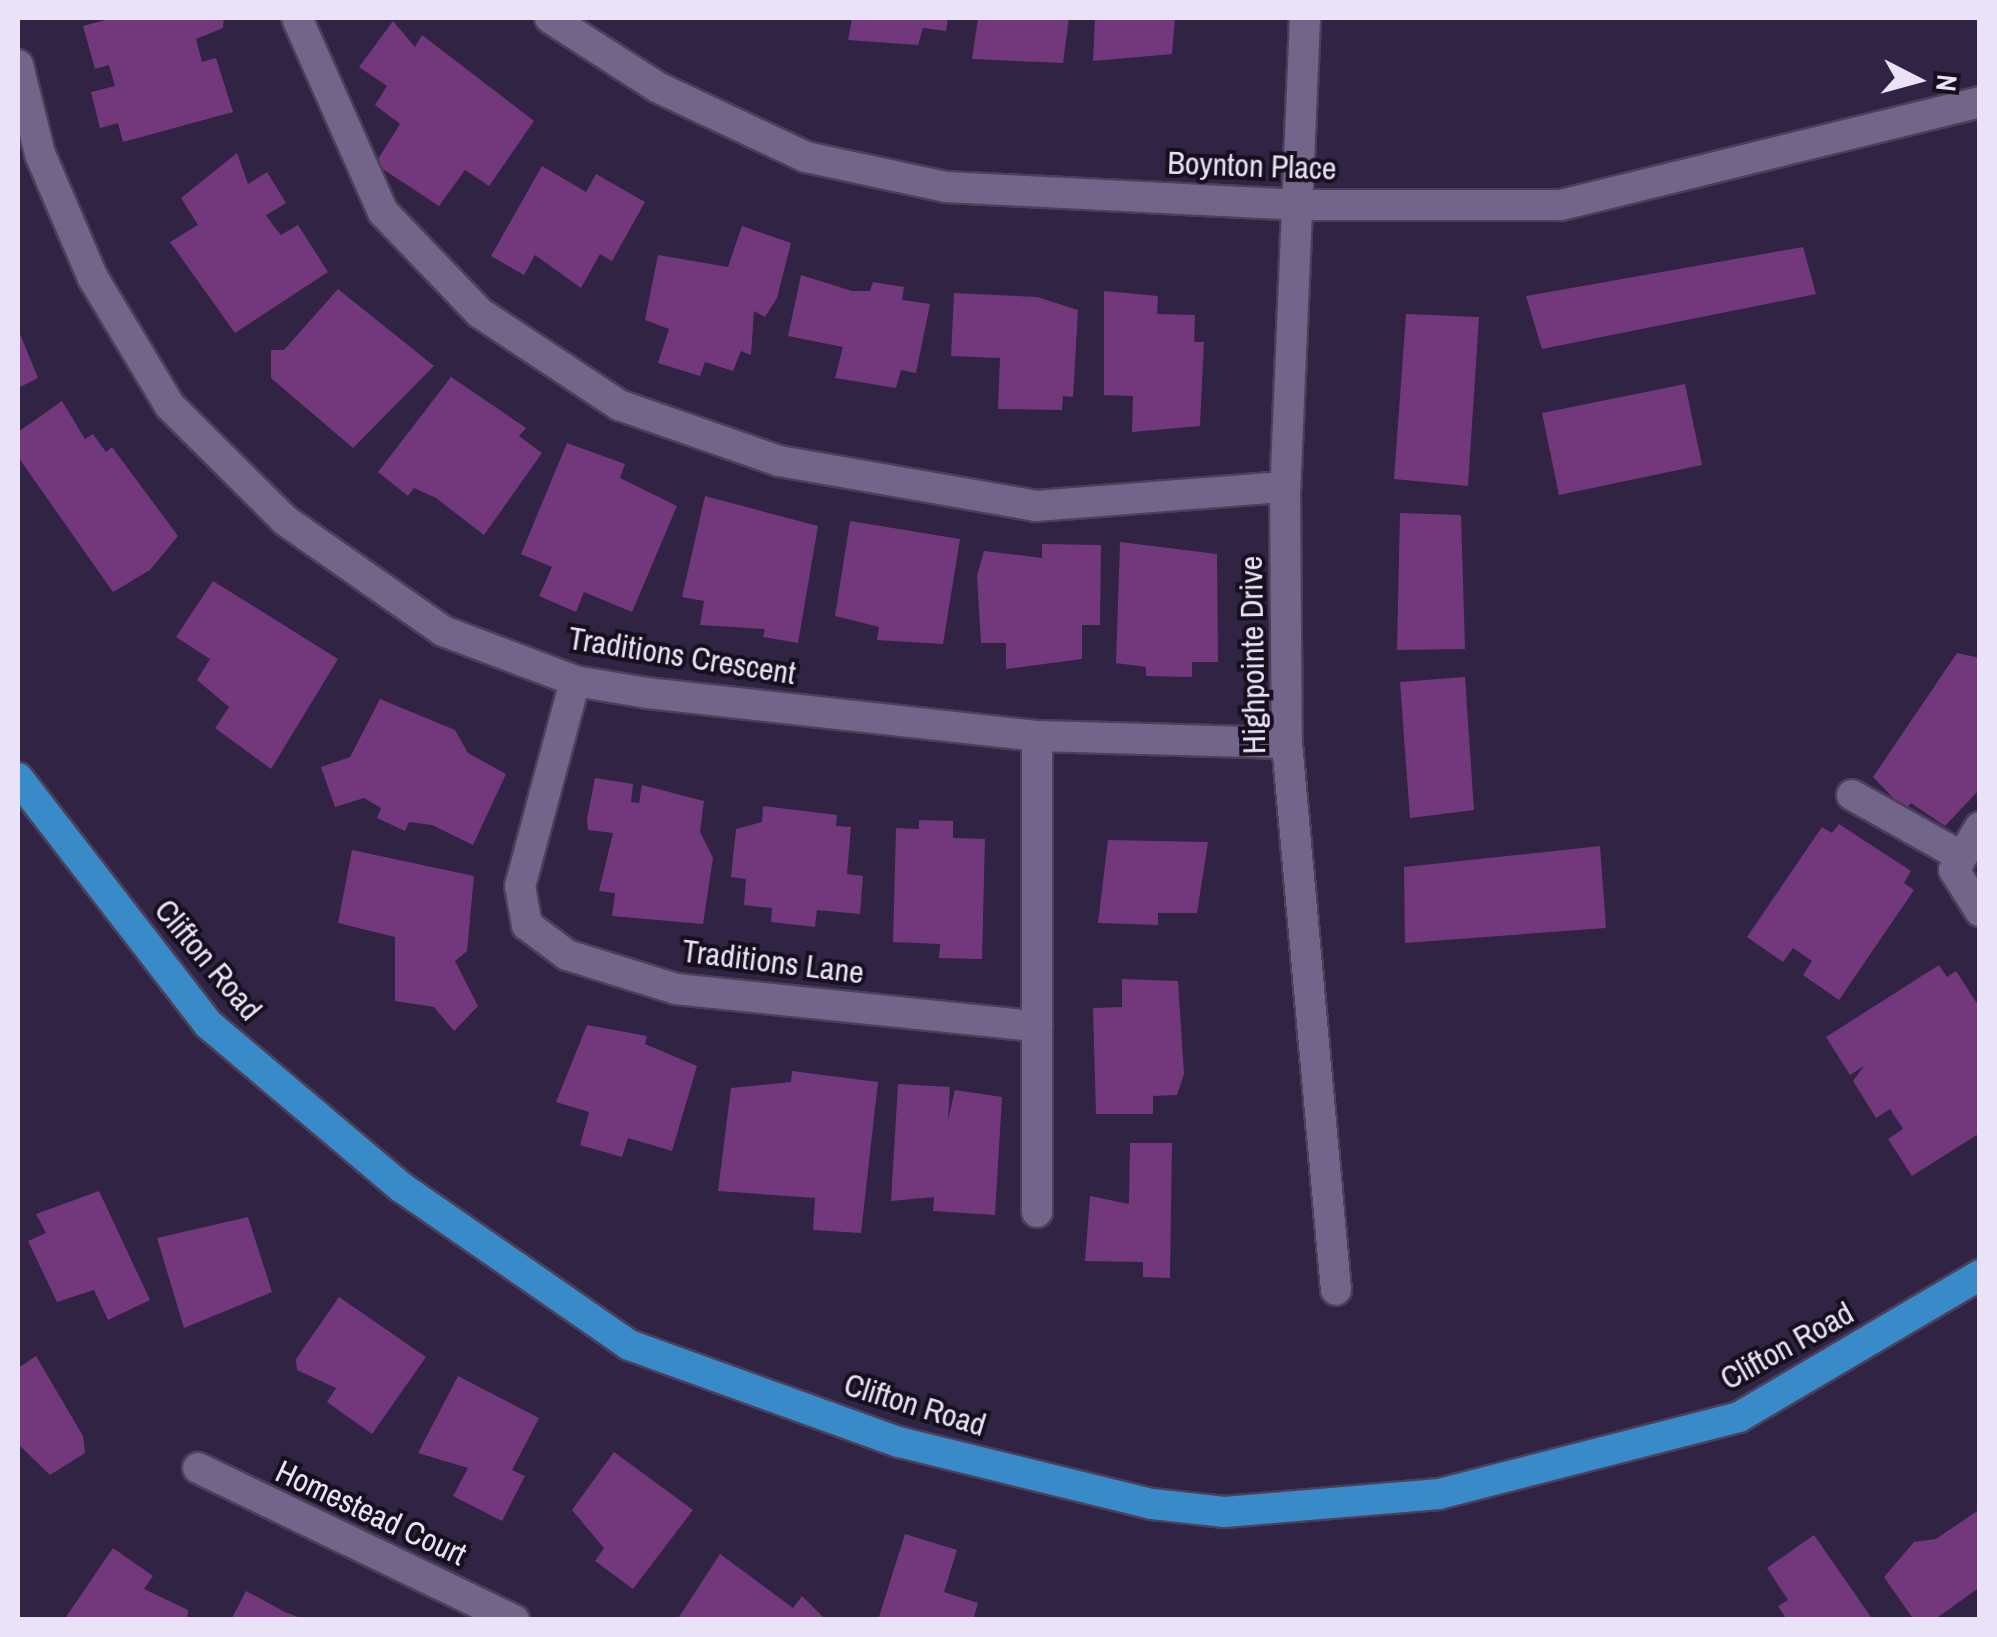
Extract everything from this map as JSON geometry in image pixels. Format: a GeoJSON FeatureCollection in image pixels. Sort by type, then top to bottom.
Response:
{"type":"FeatureCollection","features":[{"type":"Feature","properties":{"kind":"main road","name":"Clifton Road"},"geometry":{"type":"LineString","coordinates":[[18,778],[208,1024],[402,1187],[630,1345],[899,1442],[1152,1504],[1225,1512],[1439,1494],[1739,1417],[1980,1275]]}},
{"type":"Feature","properties":{"kind":"street"},"geometry":{"type":"LineString","coordinates":[[297,18],[382,212],[480,314],[619,405],[779,461],[1036,506],[1285,487]]}},
{"type":"Feature","properties":{"kind":"street","name":"Boynton Place"},"geometry":{"type":"LineString","coordinates":[[550,18],[656,87],[806,157],[946,187],[1302,205],[1561,206],[1980,102]]}},
{"type":"Feature","properties":{"kind":"street","name":"Highpointe Drive"},"geometry":{"type":"LineString","coordinates":[[1306,18],[1302,205],[1285,487],[1288,743],[1336,1290]]}},
{"type":"Feature","properties":{"kind":"street","name":"Traditions Crescent"},"geometry":{"type":"LineString","coordinates":[[18,65],[40,154],[92,278],[170,406],[286,521],[443,631],[575,681],[1036,736],[1288,743]]}},
{"type":"Feature","properties":{"kind":"street","name":"Traditions Lane"},"geometry":{"type":"LineString","coordinates":[[575,681],[520,886],[527,926],[568,955],[676,989],[1038,1026]]}},
{"type":"Feature","properties":{"kind":"street"},"geometry":{"type":"LineString","coordinates":[[1036,736],[1037,1212]]}},
{"type":"Feature","properties":{"kind":"street"},"geometry":{"type":"LineString","coordinates":[[1852,794],[1957,854]]}},
{"type":"Feature","properties":{"kind":"street"},"geometry":{"type":"LineString","coordinates":[[1980,828],[1957,854],[1954,870],[1980,911]]}},
{"type":"Feature","properties":{"kind":"street","name":"Homestead Court"},"geometry":{"type":"LineString","coordinates":[[198,1468],[514,1620]]}},
{"type":"Feature","properties":{"kind":"building"},"geometry":{"type":"Polygon","coordinates":[[[113,18],[224,18],[223,28],[196,39],[202,62],[216,58],[233,112],[123,142],[118,123],[100,128],[91,92],[115,86],[109,65],[95,69],[83,26],[113,18]]]}},
{"type":"Feature","properties":{"kind":"building"},"geometry":{"type":"Polygon","coordinates":[[[852,18],[948,18],[946,31],[923,28],[918,45],[848,40],[852,18]]]}},
{"type":"Feature","properties":{"kind":"building"},"geometry":{"type":"Polygon","coordinates":[[[978,18],[1069,18],[1063,63],[972,59],[978,18]]]}},
{"type":"Feature","properties":{"kind":"building"},"geometry":{"type":"Polygon","coordinates":[[[1095,18],[1175,18],[1172,54],[1093,61],[1095,18]]]}},
{"type":"Feature","properties":{"kind":"building"},"geometry":{"type":"Polygon","coordinates":[[[393,21],[415,47],[422,35],[534,121],[489,186],[465,170],[439,206],[375,164],[400,124],[375,105],[387,86],[359,67],[393,21]]]}},
{"type":"Feature","properties":{"kind":"building"},"geometry":{"type":"Polygon","coordinates":[[[237,153],[248,184],[267,172],[286,203],[266,215],[273,225],[281,235],[298,225],[328,272],[235,333],[170,242],[198,225],[181,198],[237,153]]]}},
{"type":"Feature","properties":{"kind":"building"},"geometry":{"type":"Polygon","coordinates":[[[542,166],[586,192],[596,174],[645,202],[612,261],[600,254],[581,288],[535,255],[524,275],[491,256],[542,166]]]}},
{"type":"Feature","properties":{"kind":"building"},"geometry":{"type":"Polygon","coordinates":[[[742,226],[791,243],[777,298],[765,317],[754,311],[751,355],[741,351],[733,371],[705,362],[700,376],[658,363],[669,329],[645,320],[658,255],[728,267],[742,226]]]}},
{"type":"Feature","properties":{"kind":"building"},"geometry":{"type":"Polygon","coordinates":[[[1803,247],[1816,294],[1542,349],[1526,296],[1803,247]]]}},
{"type":"Feature","properties":{"kind":"building"},"geometry":{"type":"Polygon","coordinates":[[[801,275],[852,291],[870,291],[873,282],[904,287],[902,300],[930,304],[916,373],[901,370],[896,388],[835,378],[843,347],[788,336],[801,275]]]}},
{"type":"Feature","properties":{"kind":"building"},"geometry":{"type":"Polygon","coordinates":[[[338,289],[434,366],[353,448],[271,378],[271,350],[284,350],[338,289]]]}},
{"type":"Feature","properties":{"kind":"building"},"geometry":{"type":"Polygon","coordinates":[[[1104,291],[1158,296],[1157,314],[1195,315],[1194,342],[1204,342],[1200,426],[1132,432],[1133,396],[1104,395],[1104,291]]]}},
{"type":"Feature","properties":{"kind":"building"},"geometry":{"type":"Polygon","coordinates":[[[954,293],[1037,297],[1078,310],[1073,397],[1063,396],[1062,410],[998,409],[1000,358],[951,356],[954,293]]]}},
{"type":"Feature","properties":{"kind":"building"},"geometry":{"type":"Polygon","coordinates":[[[1406,314],[1479,317],[1468,486],[1394,479],[1406,314]]]}},
{"type":"Feature","properties":{"kind":"building"},"geometry":{"type":"Polygon","coordinates":[[[18,329],[38,378],[18,388],[18,329]]]}},
{"type":"Feature","properties":{"kind":"building"},"geometry":{"type":"Polygon","coordinates":[[[451,377],[526,428],[519,436],[542,453],[484,535],[436,498],[414,488],[408,496],[378,472],[451,377]]]}},
{"type":"Feature","properties":{"kind":"building"},"geometry":{"type":"Polygon","coordinates":[[[1685,384],[1702,465],[1559,495],[1542,413],[1685,384]]]}},
{"type":"Feature","properties":{"kind":"building"},"geometry":{"type":"Polygon","coordinates":[[[62,401],[85,439],[93,434],[106,452],[112,447],[178,536],[150,570],[113,592],[18,457],[18,432],[62,401]]]}},
{"type":"Feature","properties":{"kind":"building"},"geometry":{"type":"Polygon","coordinates":[[[567,443],[625,464],[620,478],[677,506],[632,612],[584,592],[576,612],[539,596],[552,567],[521,554],[567,443]]]}},
{"type":"Feature","properties":{"kind":"building"},"geometry":{"type":"Polygon","coordinates":[[[705,496],[818,526],[798,643],[763,637],[765,629],[700,625],[704,601],[682,597],[705,496]]]}},
{"type":"Feature","properties":{"kind":"building"},"geometry":{"type":"Polygon","coordinates":[[[1400,513],[1461,515],[1465,649],[1397,650],[1400,513]]]}},
{"type":"Feature","properties":{"kind":"building"},"geometry":{"type":"Polygon","coordinates":[[[850,521],[960,539],[943,644],[877,640],[879,627],[835,616],[850,521]]]}},
{"type":"Feature","properties":{"kind":"building"},"geometry":{"type":"Polygon","coordinates":[[[1120,542],[1217,554],[1218,662],[1192,662],[1192,677],[1146,676],[1146,667],[1116,663],[1120,542]]]}},
{"type":"Feature","properties":{"kind":"building"},"geometry":{"type":"Polygon","coordinates":[[[1042,544],[1101,545],[1100,625],[1082,625],[1082,659],[1006,669],[1006,643],[981,643],[977,576],[984,551],[1042,558],[1042,544]]]}},
{"type":"Feature","properties":{"kind":"building"},"geometry":{"type":"Polygon","coordinates":[[[213,581],[338,659],[271,769],[215,728],[229,707],[197,680],[210,659],[176,637],[213,581]]]}},
{"type":"Feature","properties":{"kind":"building"},"geometry":{"type":"Polygon","coordinates":[[[1957,653],[1980,658],[1980,789],[1945,826],[1911,803],[1905,810],[1873,777],[1957,653]]]}},
{"type":"Feature","properties":{"kind":"building"},"geometry":{"type":"Polygon","coordinates":[[[1465,677],[1474,810],[1410,818],[1400,682],[1465,677]]]}},
{"type":"Feature","properties":{"kind":"building"},"geometry":{"type":"Polygon","coordinates":[[[380,699],[455,730],[468,753],[506,774],[473,845],[432,825],[409,822],[405,831],[377,818],[381,808],[364,798],[335,807],[321,767],[350,757],[380,699]]]}},
{"type":"Feature","properties":{"kind":"building"},"geometry":{"type":"Polygon","coordinates":[[[595,778],[633,784],[631,802],[639,803],[642,785],[704,801],[700,832],[713,858],[703,924],[612,916],[615,893],[599,891],[613,833],[588,830],[595,778]]]}},
{"type":"Feature","properties":{"kind":"building"},"geometry":{"type":"Polygon","coordinates":[[[763,806],[837,815],[836,826],[851,827],[847,874],[863,876],[860,914],[817,910],[815,927],[771,922],[772,908],[744,905],[746,879],[731,877],[736,829],[762,822],[763,806]]]}},
{"type":"Feature","properties":{"kind":"building"},"geometry":{"type":"Polygon","coordinates":[[[919,820],[953,821],[953,838],[985,839],[982,959],[939,958],[940,944],[893,942],[896,828],[919,829],[919,820]]]}},
{"type":"Feature","properties":{"kind":"building"},"geometry":{"type":"Polygon","coordinates":[[[1839,824],[1911,871],[1904,883],[1914,890],[1839,1000],[1803,975],[1812,961],[1793,948],[1783,962],[1747,937],[1822,827],[1832,833],[1839,824]]]}},
{"type":"Feature","properties":{"kind":"building"},"geometry":{"type":"Polygon","coordinates":[[[1108,840],[1208,842],[1197,913],[1158,913],[1158,925],[1098,923],[1108,840]]]}},
{"type":"Feature","properties":{"kind":"building"},"geometry":{"type":"Polygon","coordinates":[[[1600,846],[1606,928],[1405,943],[1404,867],[1600,846]]]}},
{"type":"Feature","properties":{"kind":"building"},"geometry":{"type":"Polygon","coordinates":[[[352,850],[474,876],[467,951],[455,961],[478,1006],[454,1031],[434,1007],[395,1001],[395,937],[338,923],[352,850]]]}},
{"type":"Feature","properties":{"kind":"building"},"geometry":{"type":"Polygon","coordinates":[[[1939,965],[1947,977],[1956,971],[1980,1008],[1980,1133],[1912,1176],[1888,1139],[1903,1129],[1890,1109],[1876,1118],[1853,1081],[1864,1066],[1850,1075],[1826,1037],[1939,965]]]}},
{"type":"Feature","properties":{"kind":"building"},"geometry":{"type":"Polygon","coordinates":[[[1122,979],[1178,981],[1184,1074],[1177,1095],[1153,1096],[1153,1114],[1096,1114],[1093,1008],[1122,1007],[1122,979]]]}},
{"type":"Feature","properties":{"kind":"building"},"geometry":{"type":"Polygon","coordinates":[[[587,1025],[647,1036],[645,1044],[697,1066],[672,1151],[628,1138],[622,1157],[580,1145],[589,1112],[556,1102],[587,1025]]]}},
{"type":"Feature","properties":{"kind":"building"},"geometry":{"type":"Polygon","coordinates":[[[792,1071],[878,1082],[861,1233],[813,1230],[815,1198],[718,1191],[731,1088],[791,1082],[792,1071]]]}},
{"type":"Feature","properties":{"kind":"building"},"geometry":{"type":"Polygon","coordinates":[[[898,1084],[950,1087],[948,1120],[955,1090],[1002,1097],[995,1215],[933,1211],[934,1197],[891,1201],[898,1084]]]}},
{"type":"Feature","properties":{"kind":"building"},"geometry":{"type":"Polygon","coordinates":[[[1130,1143],[1172,1143],[1170,1278],[1143,1277],[1143,1262],[1085,1261],[1090,1196],[1129,1204],[1130,1143]]]}},
{"type":"Feature","properties":{"kind":"building"},"geometry":{"type":"Polygon","coordinates":[[[99,1191],[150,1300],[108,1320],[94,1290],[57,1302],[28,1241],[46,1233],[36,1214],[99,1191]]]}},
{"type":"Feature","properties":{"kind":"building"},"geometry":{"type":"Polygon","coordinates":[[[248,1217],[272,1292],[184,1328],[157,1238],[248,1217]]]}},
{"type":"Feature","properties":{"kind":"building"},"geometry":{"type":"Polygon","coordinates":[[[339,1297],[426,1357],[372,1434],[327,1402],[336,1388],[297,1370],[296,1359],[339,1297]]]}},
{"type":"Feature","properties":{"kind":"building"},"geometry":{"type":"Polygon","coordinates":[[[36,1356],[83,1436],[85,1453],[50,1475],[18,1444],[18,1368],[36,1356]]]}},
{"type":"Feature","properties":{"kind":"building"},"geometry":{"type":"Polygon","coordinates":[[[458,1376],[539,1418],[512,1470],[525,1476],[502,1521],[453,1496],[468,1468],[418,1453],[458,1376]]]}},
{"type":"Feature","properties":{"kind":"building"},"geometry":{"type":"Polygon","coordinates":[[[614,1452],[693,1510],[633,1589],[595,1561],[604,1548],[572,1510],[614,1452]]]}},
{"type":"Feature","properties":{"kind":"building"},"geometry":{"type":"Polygon","coordinates":[[[1980,1509],[1980,1587],[1934,1620],[1914,1620],[1884,1577],[1914,1542],[1936,1539],[1980,1509]]]}},
{"type":"Feature","properties":{"kind":"building"},"geometry":{"type":"Polygon","coordinates":[[[905,1534],[957,1550],[944,1592],[978,1603],[973,1620],[878,1620],[905,1534]]]}},
{"type":"Feature","properties":{"kind":"building"},"geometry":{"type":"Polygon","coordinates":[[[1814,1535],[1873,1620],[1787,1620],[1778,1606],[1788,1600],[1767,1568],[1814,1535]]]}},
{"type":"Feature","properties":{"kind":"building"},"geometry":{"type":"Polygon","coordinates":[[[113,1548],[153,1576],[144,1589],[188,1610],[187,1620],[64,1620],[113,1548]]]}},
{"type":"Feature","properties":{"kind":"building"},"geometry":{"type":"Polygon","coordinates":[[[720,1554],[793,1608],[802,1596],[826,1620],[677,1620],[720,1554]]]}},
{"type":"Feature","properties":{"kind":"building"},"geometry":{"type":"Polygon","coordinates":[[[246,1591],[285,1612],[306,1620],[231,1620],[246,1591]]]}}]}
